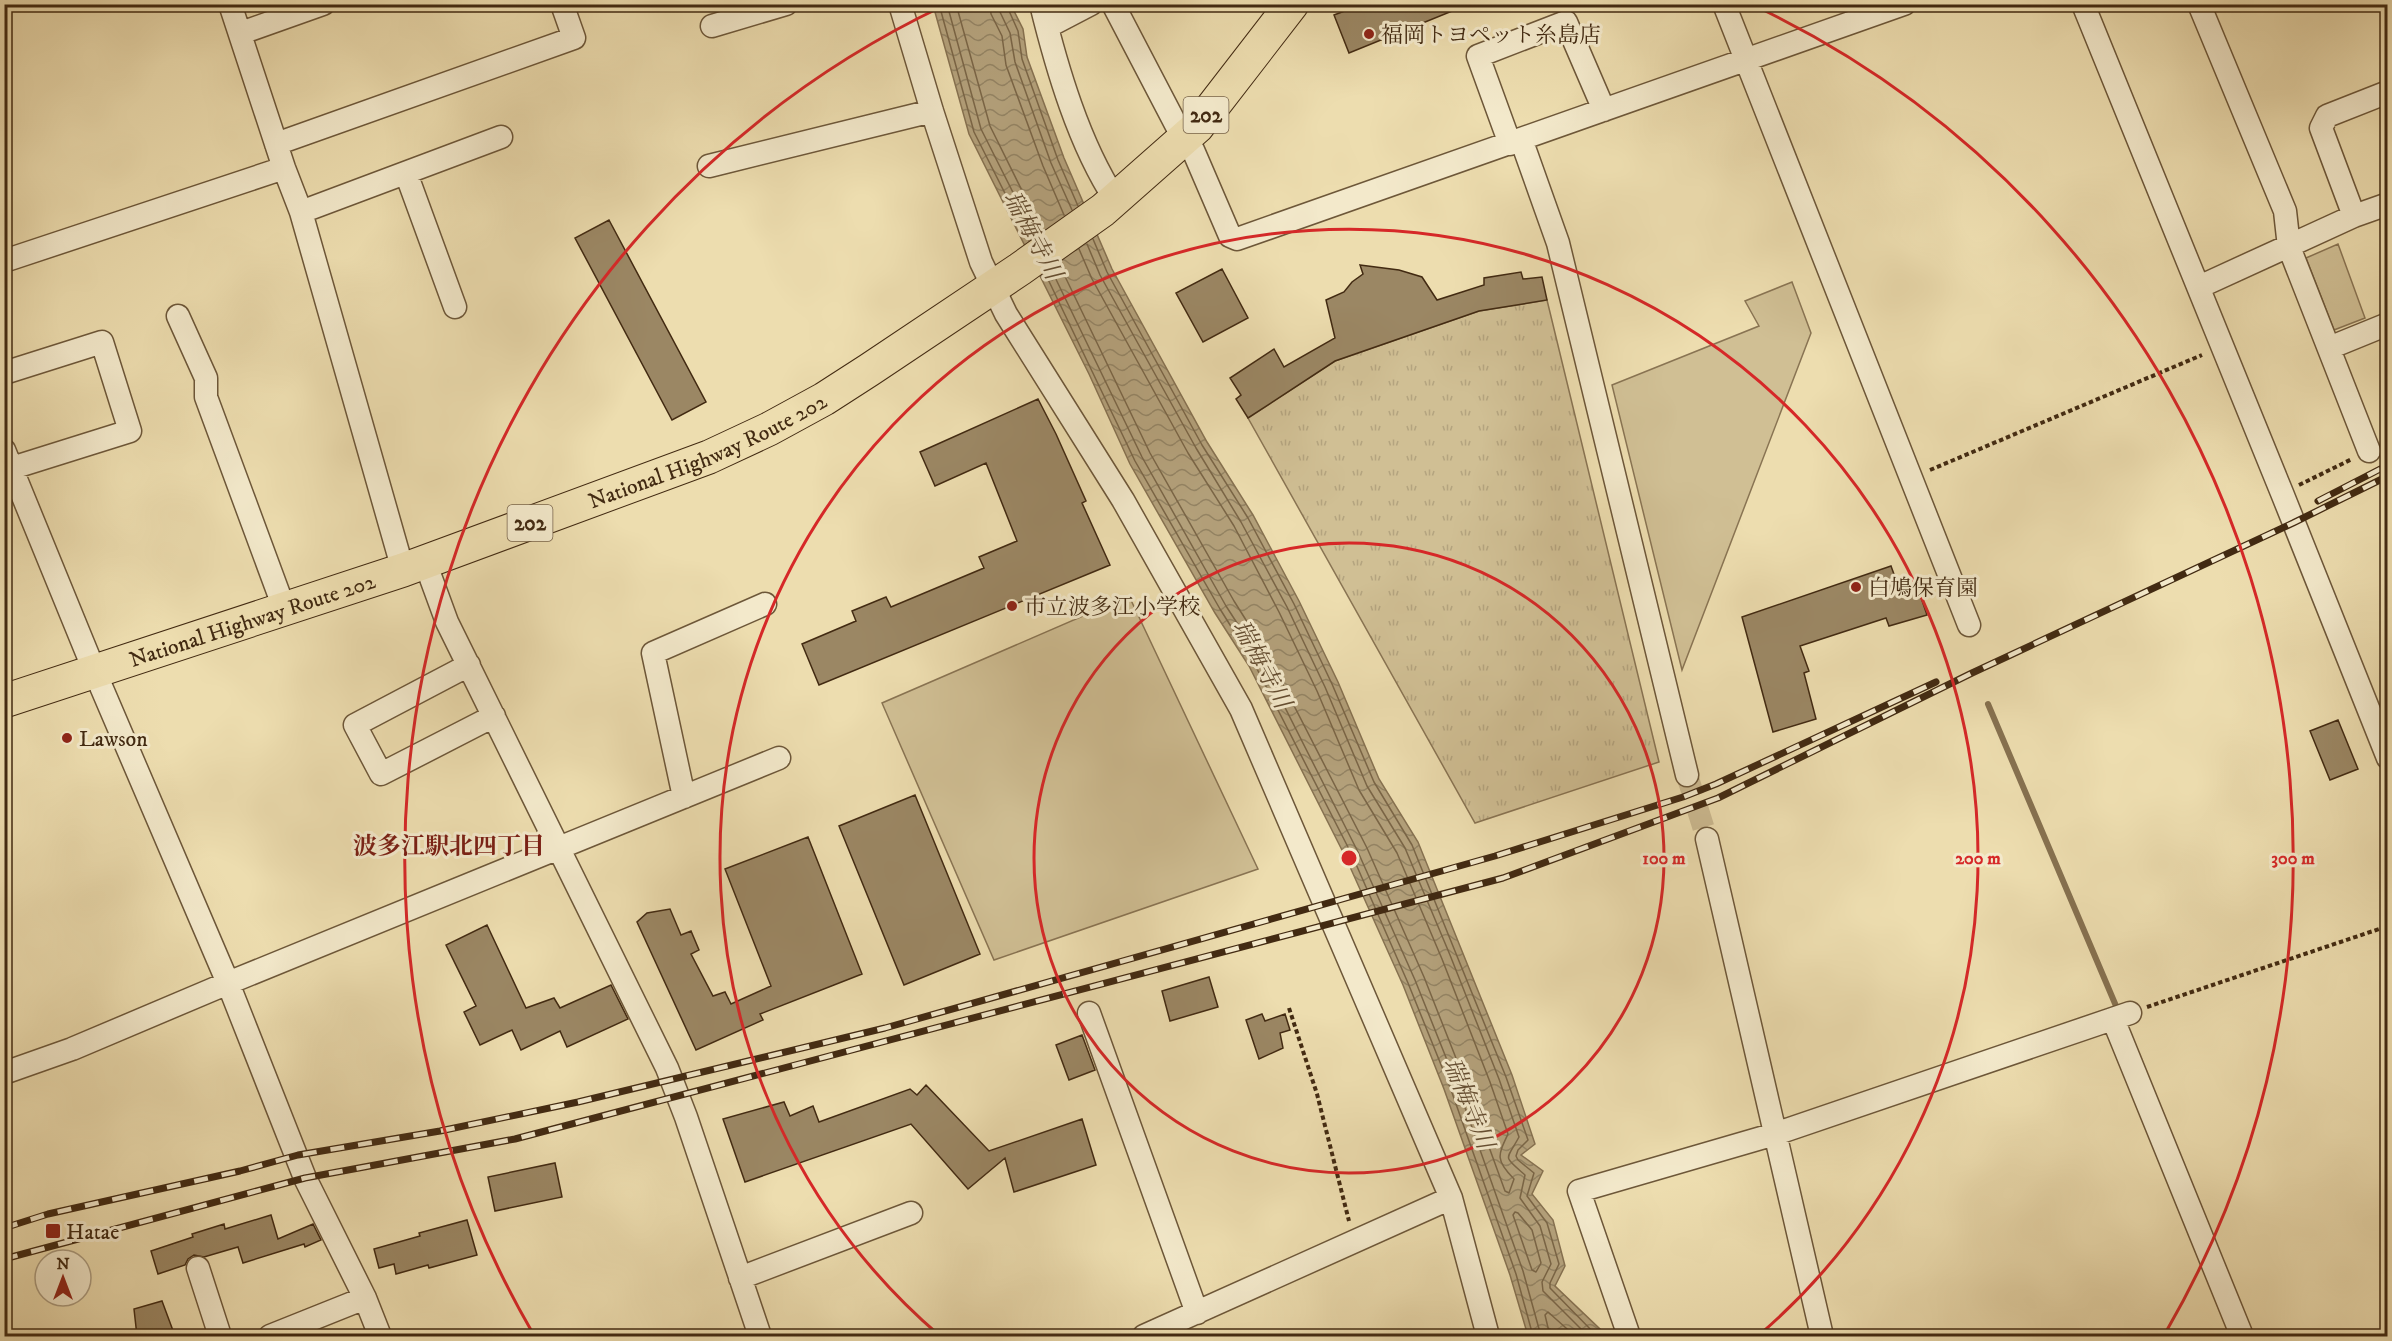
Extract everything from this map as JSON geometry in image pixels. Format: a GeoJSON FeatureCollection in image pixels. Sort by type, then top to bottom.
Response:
{"type":"FeatureCollection","features":[{"type":"Feature","properties":{"kind":"highway","name":"National Highway Route 202"},"geometry":{"type":"LineString","coordinates":[[4,701],[414,566],[709,457],[769,429],[860,376],[1007,277],[1109,204],[1184,140],[1292,4]]}},
{"type":"Feature","properties":{"kind":"street"},"geometry":{"type":"LineString","coordinates":[[230,4],[284,168],[301,212],[414,566],[469,665],[667,1068],[686,1117],[760,1336]]}},
{"type":"Feature","properties":{"kind":"street"},"geometry":{"type":"LineString","coordinates":[[241,33],[323,4]]}},
{"type":"Feature","properties":{"kind":"street"},"geometry":{"type":"LineString","coordinates":[[276,144],[574,39],[562,4]]}},
{"type":"Feature","properties":{"kind":"street"},"geometry":{"type":"LineString","coordinates":[[900,4],[981,262],[1007,277],[1006,314],[1123,500],[1241,709],[1451,1198],[1488,1336]]}},
{"type":"Feature","properties":{"kind":"street"},"geometry":{"type":"LineString","coordinates":[[1041,4],[1063,85],[1102,178],[1109,204]]}},
{"type":"Feature","properties":{"kind":"street"},"geometry":{"type":"LineString","coordinates":[[1047,27],[1091,4]]}},
{"type":"Feature","properties":{"kind":"street"},"geometry":{"type":"LineString","coordinates":[[1113,4],[1184,140],[1193,150],[1230,236],[1237,239],[1904,4]]}},
{"type":"Feature","properties":{"kind":"street"},"geometry":{"type":"LineString","coordinates":[[1724,4],[1970,625]]}},
{"type":"Feature","properties":{"kind":"street"},"geometry":{"type":"LineString","coordinates":[[2083,4],[2388,758]]}},
{"type":"Feature","properties":{"kind":"street"},"geometry":{"type":"LineString","coordinates":[[2199,4],[2285,211],[2289,247],[2369,451]]}},
{"type":"Feature","properties":{"kind":"street"},"geometry":{"type":"LineString","coordinates":[[712,26],[775,6]]}},
{"type":"Feature","properties":{"kind":"street"},"geometry":{"type":"LineString","coordinates":[[1604,110],[1566,22],[1478,56],[1558,243],[1687,775]]}},
{"type":"Feature","properties":{"kind":"street"},"geometry":{"type":"LineString","coordinates":[[2354,216],[2321,128],[2327,116],[2388,92]]}},
{"type":"Feature","properties":{"kind":"street"},"geometry":{"type":"LineString","coordinates":[[709,166],[932,111]]}},
{"type":"Feature","properties":{"kind":"street"},"geometry":{"type":"LineString","coordinates":[[301,212],[501,137]]}},
{"type":"Feature","properties":{"kind":"street"},"geometry":{"type":"LineString","coordinates":[[4,261],[284,168]]}},
{"type":"Feature","properties":{"kind":"street"},"geometry":{"type":"LineString","coordinates":[[406,173],[454,307]]}},
{"type":"Feature","properties":{"kind":"street"},"geometry":{"type":"LineString","coordinates":[[2199,287],[2354,216],[2388,204]]}},
{"type":"Feature","properties":{"kind":"street"},"geometry":{"type":"LineString","coordinates":[[178,316],[206,378],[206,397],[284,608]]}},
{"type":"Feature","properties":{"kind":"street"},"geometry":{"type":"LineString","coordinates":[[2329,348],[2388,324]]}},
{"type":"Feature","properties":{"kind":"street"},"geometry":{"type":"LineString","coordinates":[[4,373],[102,342],[130,431],[8,459],[94,670],[228,982],[306,1178],[365,1298],[380,1336]]}},
{"type":"Feature","properties":{"kind":"street"},"geometry":{"type":"LineString","coordinates":[[684,797],[653,653],[765,604]]}},
{"type":"Feature","properties":{"kind":"street"},"geometry":{"type":"LineString","coordinates":[[469,665],[355,725],[381,774],[494,716]]}},
{"type":"Feature","properties":{"kind":"street"},"geometry":{"type":"LineString","coordinates":[[4,1073],[72,1049],[228,982],[779,759]]}},
{"type":"Feature","properties":{"kind":"street"},"geometry":{"type":"LineString","coordinates":[[1707,839],[1822,1336]]}},
{"type":"Feature","properties":{"kind":"street"},"geometry":{"type":"LineString","coordinates":[[1089,1013],[1197,1313]]}},
{"type":"Feature","properties":{"kind":"street"},"geometry":{"type":"LineString","coordinates":[[1629,1336],[1578,1191],[1775,1134],[2121,1016],[2242,1336]]}},
{"type":"Feature","properties":{"kind":"street"},"geometry":{"type":"LineString","coordinates":[[1144,1336],[1451,1198]]}},
{"type":"Feature","properties":{"kind":"street"},"geometry":{"type":"LineString","coordinates":[[740,1278],[911,1213]]}},
{"type":"Feature","properties":{"kind":"street"},"geometry":{"type":"LineString","coordinates":[[198,1268],[220,1336]]}},
{"type":"Feature","properties":{"kind":"street"},"geometry":{"type":"LineString","coordinates":[[270,1336],[365,1298]]}},
{"type":"Feature","properties":{"kind":"path"},"geometry":{"type":"LineString","coordinates":[[1911,478],[2223,346]]}},
{"type":"Feature","properties":{"kind":"path"},"geometry":{"type":"LineString","coordinates":[[2282,493],[2369,451]]}},
{"type":"Feature","properties":{"kind":"path"},"geometry":{"type":"LineString","coordinates":[[2121,1016],[2388,926]]}},
{"type":"Feature","properties":{"kind":"path"},"geometry":{"type":"LineString","coordinates":[[1289,1008],[1317,1094],[1354,1241]]}},
{"type":"Feature","properties":{"kind":"green space"},"geometry":{"type":"Polygon","coordinates":[[[2338,244],[2365,318],[2334,330],[2306,258],[2338,244]]]}},
{"type":"Feature","properties":{"kind":"green space"},"geometry":{"type":"Polygon","coordinates":[[[1792,282],[1811,333],[1682,670],[1612,385],[1759,326],[1745,301],[1792,282]]]}},
{"type":"Feature","properties":{"kind":"green space"},"geometry":{"type":"Polygon","coordinates":[[[1547,300],[1659,762],[1475,823],[1248,418],[1335,361],[1479,311],[1547,300]]]}},
{"type":"Feature","properties":{"kind":"green space"},"geometry":{"type":"Polygon","coordinates":[[[1129,596],[1258,869],[994,960],[882,703],[1129,596]]]}},
{"type":"Feature","properties":{"kind":"water","name":"瑞梅寺川"},"geometry":{"type":"Polygon","coordinates":[[[933,5],[1011,5],[1023,29],[1027,57],[1064,158],[1112,269],[1207,442],[1253,515],[1299,601],[1338,682],[1379,779],[1418,842],[1512,1075],[1535,1144],[1521,1155],[1543,1171],[1532,1194],[1553,1220],[1565,1266],[1555,1286],[1602,1331],[1603,1336],[1528,1336],[1510,1275],[1444,1089],[1403,985],[1346,858],[1249,666],[1215,613],[1130,464],[1089,374],[969,134],[933,5]]]}},
{"type":"Feature","properties":{"kind":"building","name":"福岡トヨペット糸島店"},"geometry":{"type":"Polygon","coordinates":[[[1348,4],[1467,5],[1349,53],[1334,15],[1350,9],[1348,4]]]}},
{"type":"Feature","properties":{"kind":"building"},"geometry":{"type":"Polygon","coordinates":[[[609,220],[706,402],[672,420],[575,238],[609,220]]]}},
{"type":"Feature","properties":{"kind":"building"},"geometry":{"type":"Polygon","coordinates":[[[1360,265],[1399,270],[1422,277],[1437,300],[1484,285],[1484,278],[1521,272],[1523,279],[1542,277],[1547,300],[1479,311],[1335,361],[1248,418],[1236,399],[1241,395],[1230,378],[1274,349],[1284,367],[1335,338],[1326,300],[1344,292],[1363,274],[1360,265]]]}},
{"type":"Feature","properties":{"kind":"building"},"geometry":{"type":"Polygon","coordinates":[[[1222,269],[1248,318],[1203,342],[1176,293],[1222,269]]]}},
{"type":"Feature","properties":{"kind":"building"},"geometry":{"type":"Polygon","coordinates":[[[1038,399],[1086,501],[1082,503],[1110,565],[819,685],[802,644],[856,621],[852,611],[886,597],[891,607],[984,568],[979,557],[1017,541],[986,463],[935,486],[920,452],[1038,399]]]}},
{"type":"Feature","properties":{"kind":"building"},"geometry":{"type":"Polygon","coordinates":[[[1891,566],[1899,588],[1916,583],[1927,615],[1889,626],[1886,618],[1800,646],[1809,671],[1804,673],[1816,719],[1773,732],[1742,617],[1891,566]]]}},
{"type":"Feature","properties":{"kind":"building"},"geometry":{"type":"Polygon","coordinates":[[[2338,720],[2358,769],[2330,780],[2310,731],[2338,720]]]}},
{"type":"Feature","properties":{"kind":"building"},"geometry":{"type":"Polygon","coordinates":[[[915,795],[980,954],[904,985],[839,826],[915,795]]]}},
{"type":"Feature","properties":{"kind":"building"},"geometry":{"type":"Polygon","coordinates":[[[808,837],[862,974],[760,1014],[763,1020],[696,1050],[637,922],[647,913],[670,909],[681,935],[691,931],[699,950],[691,954],[713,996],[725,992],[731,1004],[771,986],[725,869],[808,837]]]}},
{"type":"Feature","properties":{"kind":"building"},"geometry":{"type":"Polygon","coordinates":[[[487,925],[526,1008],[554,998],[560,1008],[611,985],[628,1019],[567,1047],[560,1031],[521,1050],[512,1030],[480,1045],[464,1012],[476,1006],[446,945],[487,925]]]}},
{"type":"Feature","properties":{"kind":"building"},"geometry":{"type":"Polygon","coordinates":[[[1209,977],[1218,1007],[1170,1021],[1162,991],[1209,977]]]}},
{"type":"Feature","properties":{"kind":"building"},"geometry":{"type":"Polygon","coordinates":[[[1262,1014],[1265,1021],[1285,1014],[1290,1030],[1280,1033],[1283,1048],[1259,1059],[1246,1020],[1262,1014]]]}},
{"type":"Feature","properties":{"kind":"building"},"geometry":{"type":"Polygon","coordinates":[[[1082,1035],[1095,1070],[1069,1080],[1056,1045],[1082,1035]]]}},
{"type":"Feature","properties":{"kind":"building"},"geometry":{"type":"Polygon","coordinates":[[[926,1085],[989,1151],[1082,1119],[1096,1165],[1014,1192],[1005,1158],[968,1189],[911,1124],[745,1182],[723,1119],[784,1102],[790,1116],[813,1106],[819,1122],[910,1089],[917,1095],[926,1085]]]}},
{"type":"Feature","properties":{"kind":"building"},"geometry":{"type":"Polygon","coordinates":[[[555,1163],[562,1197],[495,1211],[488,1177],[555,1163]]]}},
{"type":"Feature","properties":{"kind":"building"},"geometry":{"type":"Polygon","coordinates":[[[271,1215],[278,1239],[313,1224],[321,1240],[305,1247],[304,1244],[243,1263],[238,1247],[204,1257],[194,1255],[185,1265],[158,1274],[151,1251],[224,1224],[225,1229],[271,1215]]]}},
{"type":"Feature","properties":{"kind":"building"},"geometry":{"type":"Polygon","coordinates":[[[467,1220],[477,1255],[396,1274],[394,1264],[379,1268],[374,1249],[420,1236],[419,1233],[467,1220]]]}},
{"type":"Feature","properties":{"kind":"building"},"geometry":{"type":"Polygon","coordinates":[[[162,1301],[175,1336],[137,1336],[134,1309],[162,1301]]]}},
{"type":"Feature","properties":{"kind":"waterway"},"geometry":{"type":"LineString","coordinates":[[1988,704],[2119,1013]]}},
{"type":"Feature","properties":{"kind":"tunnel"},"geometry":{"type":"LineString","coordinates":[[1687,775],[1707,839]]}},
{"type":"Feature","properties":{"kind":"railway"},"geometry":{"type":"LineString","coordinates":[[2318,501],[2388,465]]}},
{"type":"Feature","properties":{"kind":"railway"},"geometry":{"type":"LineString","coordinates":[[4,1259],[305,1178],[515,1139],[1503,878],[1718,798],[1972,673],[2293,523],[2388,476]]}},
{"type":"Feature","properties":{"kind":"railway"},"geometry":{"type":"LineString","coordinates":[[4,1228],[48,1214],[240,1171],[298,1155],[440,1131],[578,1102],[885,1028],[1495,856],[1683,797],[1716,784],[1936,682]]}},
{"type":"Feature","properties":{"kind":"place","name":"福岡トヨペット糸島店"},"geometry":{"type":"Point","coordinates":[1369,34]}},
{"type":"Feature","properties":{"kind":"place","name":"白鳩保育園"},"geometry":{"type":"Point","coordinates":[1856,587]}},
{"type":"Feature","properties":{"kind":"place","name":"市立波多江小学校"},"geometry":{"type":"Point","coordinates":[1012,606]}},
{"type":"Feature","properties":{"kind":"place","name":"Lawson"},"geometry":{"type":"Point","coordinates":[67,738]}},
{"type":"Feature","properties":{"kind":"place","name":"Hatae"},"geometry":{"type":"Point","coordinates":[53,1231]}},
{"type":"Feature","properties":{"kind":"district","name":"波多江駅北四丁目"},"geometry":{"type":"Point","coordinates":[449,846]}}]}
